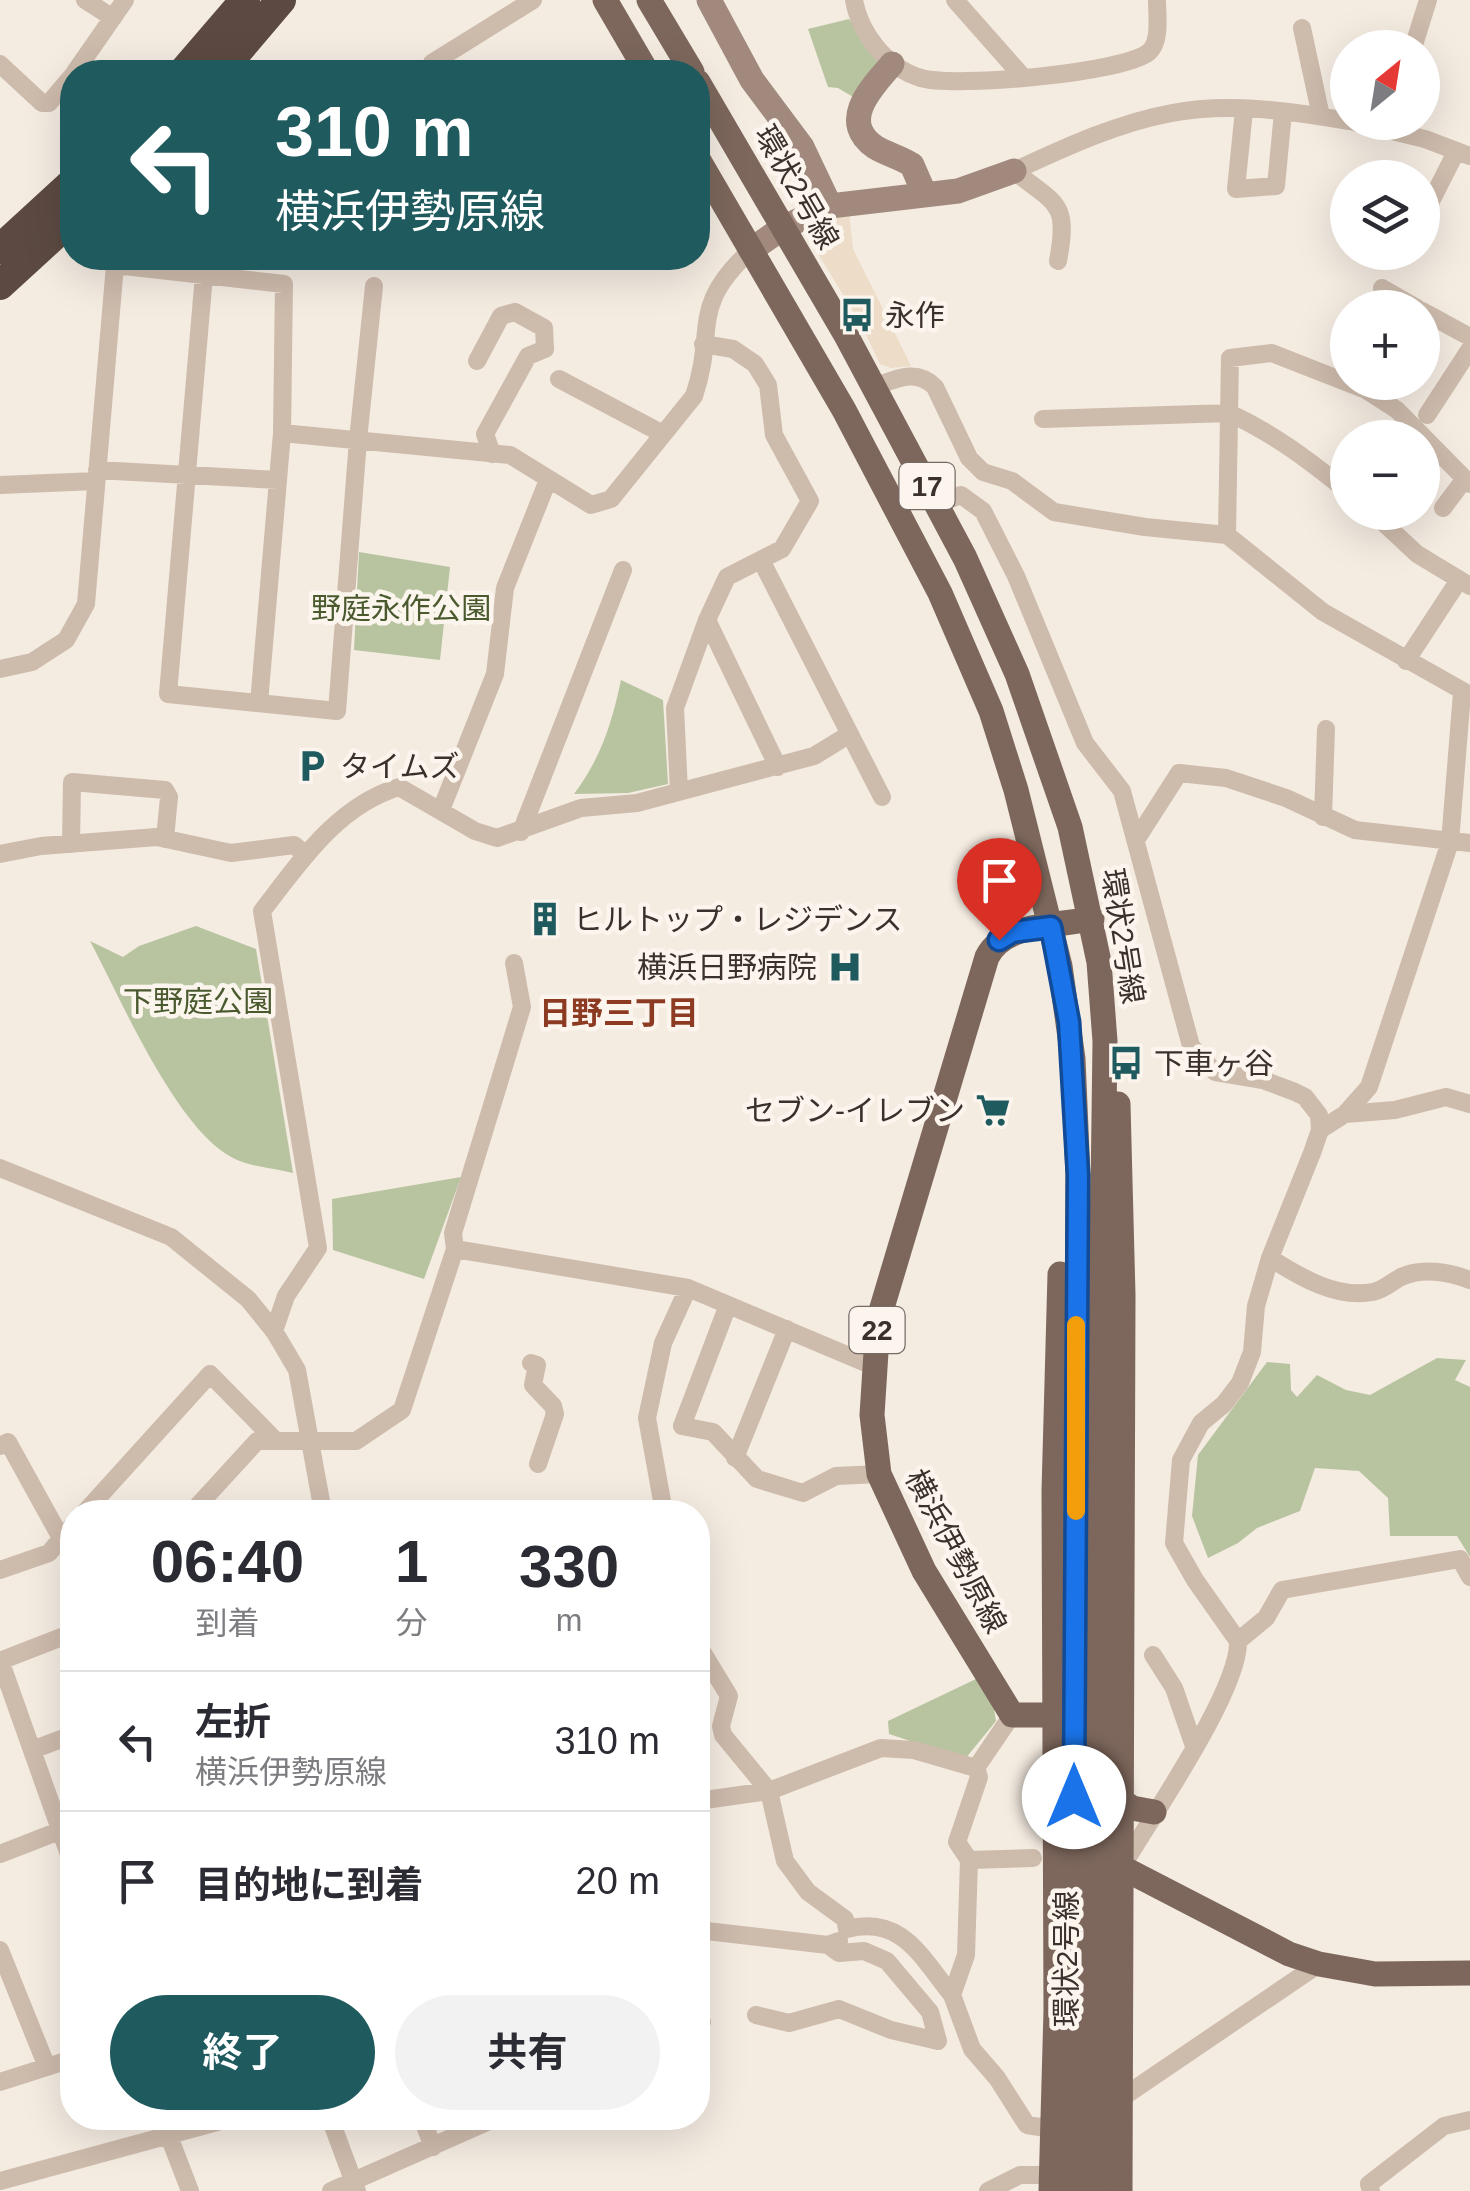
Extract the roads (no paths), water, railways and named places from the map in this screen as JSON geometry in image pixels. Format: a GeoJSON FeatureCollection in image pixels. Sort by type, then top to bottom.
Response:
{"type":"FeatureCollection","features":[{"type":"Feature","properties":{"kind":"highway"},"geometry":{"type":"LineString","coordinates":[[193,60],[245,0]]}},
{"type":"Feature","properties":{"kind":"highway"},"geometry":{"type":"LineString","coordinates":[[230,60],[281,0]]}},
{"type":"Feature","properties":{"kind":"highway"},"geometry":{"type":"LineString","coordinates":[[0,249],[60,194]]}},
{"type":"Feature","properties":{"kind":"highway"},"geometry":{"type":"LineString","coordinates":[[0,285],[60,230]]}},
{"type":"Feature","properties":{"kind":"main road"},"geometry":{"type":"LineString","coordinates":[[605,0],[640,60]]}},
{"type":"Feature","properties":{"kind":"main road"},"geometry":{"type":"LineString","coordinates":[[649,0],[685,60]]}},
{"type":"Feature","properties":{"kind":"main road","name":"環状2号線"},"geometry":{"type":"LineString","coordinates":[[710,102],[784,227],[937,504],[1017,674],[1070,826],[1092,920],[1105,1040],[1088,1422],[1073,2191]]}},
{"type":"Feature","properties":{"kind":"main road","name":"環状2号線"},"geometry":{"type":"LineString","coordinates":[[710,180],[883,481],[958,631],[995,724],[1051,927],[1069,1022],[1088,1422],[1096,2191]]}},
{"type":"Feature","properties":{"kind":"main road","name":"横浜伊勢原線"},"geometry":{"type":"LineString","coordinates":[[1012,1715],[924,1571],[879,1474],[874,1444],[873,1366],[884,1300],[987,956],[994,945],[1012,932],[1092,920]]}},
{"type":"Feature","properties":{"kind":"main road"},"geometry":{"type":"LineString","coordinates":[[1105,1040],[1116,1074],[1123,1295],[1120,2191]]}},
{"type":"Feature","properties":{"kind":"main road"},"geometry":{"type":"LineString","coordinates":[[1051,2183],[1054,1491],[1064,1176],[1074,1141]]}},
{"type":"Feature","properties":{"kind":"main road"},"geometry":{"type":"LineString","coordinates":[[1012,1715],[1055,1715]]}},
{"type":"Feature","properties":{"kind":"main road"},"geometry":{"type":"LineString","coordinates":[[1122,1800],[1132,1808],[1154,1812]]}},
{"type":"Feature","properties":{"kind":"main road"},"geometry":{"type":"LineString","coordinates":[[1055,1808],[1122,1867],[1289,1954],[1375,1974],[1470,1973]]}},
{"type":"Feature","properties":{"kind":"main road"},"geometry":{"type":"LineString","coordinates":[[1122,1914],[1135,1900],[1170,1893]]}},
{"type":"Feature","properties":{"kind":"street"},"geometry":{"type":"LineString","coordinates":[[85,0],[113,18]]}},
{"type":"Feature","properties":{"kind":"street"},"geometry":{"type":"LineString","coordinates":[[84,60],[125,0]]}},
{"type":"Feature","properties":{"kind":"street"},"geometry":{"type":"LineString","coordinates":[[435,60],[534,0]]}},
{"type":"Feature","properties":{"kind":"street"},"geometry":{"type":"LineString","coordinates":[[709,0],[752,80],[802,147],[830,206]]}},
{"type":"Feature","properties":{"kind":"street"},"geometry":{"type":"LineString","coordinates":[[854,0],[858,19],[892,64],[921,78],[958,82],[1077,73],[1148,54],[1156,43],[1157,0]]}},
{"type":"Feature","properties":{"kind":"street"},"geometry":{"type":"LineString","coordinates":[[955,0],[1023,77]]}},
{"type":"Feature","properties":{"kind":"street"},"geometry":{"type":"LineString","coordinates":[[1419,30],[1428,0]]}},
{"type":"Feature","properties":{"kind":"street"},"geometry":{"type":"LineString","coordinates":[[1302,28],[1321,116]]}},
{"type":"Feature","properties":{"kind":"street"},"geometry":{"type":"LineString","coordinates":[[0,64],[42,103],[49,103],[60,90]]}},
{"type":"Feature","properties":{"kind":"street"},"geometry":{"type":"LineString","coordinates":[[892,64],[863,97],[858,113],[860,128],[874,146],[912,165],[924,195]]}},
{"type":"Feature","properties":{"kind":"street"},"geometry":{"type":"LineString","coordinates":[[282,433],[510,456],[590,505],[611,499],[694,396],[700,377],[706,312],[719,283],[751,250],[784,227],[830,206],[958,191],[1014,171],[1078,141],[1171,113],[1217,108],[1330,118]]}},
{"type":"Feature","properties":{"kind":"street"},"geometry":{"type":"LineString","coordinates":[[1244,110],[1236,189],[1276,186],[1283,112]]}},
{"type":"Feature","properties":{"kind":"street"},"geometry":{"type":"LineString","coordinates":[[1426,140],[1463,154],[1440,190]]}},
{"type":"Feature","properties":{"kind":"street"},"geometry":{"type":"LineString","coordinates":[[1014,171],[1058,206],[1064,225],[1058,261]]}},
{"type":"Feature","properties":{"kind":"street"},"geometry":{"type":"LineString","coordinates":[[0,669],[32,662],[66,640],[86,604],[115,270]]}},
{"type":"Feature","properties":{"kind":"street"},"geometry":{"type":"LineString","coordinates":[[160,270],[284,284],[282,433],[259,702]]}},
{"type":"Feature","properties":{"kind":"street"},"geometry":{"type":"LineString","coordinates":[[204,275],[168,694],[337,710],[374,286]]}},
{"type":"Feature","properties":{"kind":"street"},"geometry":{"type":"LineString","coordinates":[[1382,288],[1386,290]]}},
{"type":"Feature","properties":{"kind":"street"},"geometry":{"type":"LineString","coordinates":[[477,361],[502,316],[515,312],[544,328],[545,348],[528,356],[485,434],[492,454]]}},
{"type":"Feature","properties":{"kind":"street"},"geometry":{"type":"LineString","coordinates":[[1440,320],[1470,337]]}},
{"type":"Feature","properties":{"kind":"street"},"geometry":{"type":"LineString","coordinates":[[679,792],[675,708],[708,620],[727,578],[782,550],[810,501],[774,434],[768,385],[755,364],[734,349],[702,344]]}},
{"type":"Feature","properties":{"kind":"street"},"geometry":{"type":"LineString","coordinates":[[1427,415],[1470,349]]}},
{"type":"Feature","properties":{"kind":"street"},"geometry":{"type":"LineString","coordinates":[[1227,535],[1230,358],[1272,353],[1366,390],[1397,410],[1467,482],[1443,508]]}},
{"type":"Feature","properties":{"kind":"street"},"geometry":{"type":"LineString","coordinates":[[874,387],[910,376],[928,380],[969,458],[983,472],[1012,481],[1054,512],[1227,535],[1323,612],[1466,694],[1450,842],[1369,1087],[1345,1114],[1320,1130]]}},
{"type":"Feature","properties":{"kind":"street"},"geometry":{"type":"LineString","coordinates":[[558,378],[663,434]]}},
{"type":"Feature","properties":{"kind":"street"},"geometry":{"type":"LineString","coordinates":[[1043,418],[1229,413],[1256,426],[1330,477]]}},
{"type":"Feature","properties":{"kind":"street"},"geometry":{"type":"LineString","coordinates":[[0,485],[97,475],[187,474],[278,480]]}},
{"type":"Feature","properties":{"kind":"street"},"geometry":{"type":"LineString","coordinates":[[441,810],[495,674],[505,588],[548,480]]}},
{"type":"Feature","properties":{"kind":"street"},"geometry":{"type":"LineString","coordinates":[[937,504],[961,494],[983,511],[1016,576],[1085,742],[1122,792],[1191,1046],[1215,1072],[1264,1080],[1305,1097],[1320,1115],[1320,1130],[1270,1258],[1256,1306],[1252,1352],[1240,1383],[1202,1423],[1181,1460],[1174,1544],[1238,1641],[1235,1671],[1122,1867]]}},
{"type":"Feature","properties":{"kind":"street"},"geometry":{"type":"LineString","coordinates":[[1391,530],[1416,554],[1464,583],[1406,660]]}},
{"type":"Feature","properties":{"kind":"street"},"geometry":{"type":"LineString","coordinates":[[761,560],[882,797]]}},
{"type":"Feature","properties":{"kind":"street"},"geometry":{"type":"LineString","coordinates":[[521,832],[623,570]]}},
{"type":"Feature","properties":{"kind":"street"},"geometry":{"type":"LineString","coordinates":[[708,620],[778,767]]}},
{"type":"Feature","properties":{"kind":"street"},"geometry":{"type":"LineString","coordinates":[[1323,817],[1326,730]]}},
{"type":"Feature","properties":{"kind":"street"},"geometry":{"type":"LineString","coordinates":[[274,1331],[286,1296],[318,1248],[262,911],[321,836],[371,795],[399,787],[475,831],[497,838],[581,808],[637,803],[778,767],[814,756],[850,734]]}},
{"type":"Feature","properties":{"kind":"street"},"geometry":{"type":"LineString","coordinates":[[1136,840],[1179,773],[1226,778],[1286,798],[1356,830],[1470,843]]}},
{"type":"Feature","properties":{"kind":"street"},"geometry":{"type":"LineString","coordinates":[[71,844],[72,782],[166,790],[166,839]]}},
{"type":"Feature","properties":{"kind":"street"},"geometry":{"type":"LineString","coordinates":[[0,854],[71,844],[166,839],[231,853],[294,845],[306,855]]}},
{"type":"Feature","properties":{"kind":"street"},"geometry":{"type":"LineString","coordinates":[[203,1500],[257,1441],[356,1441],[402,1410],[455,1249],[453,1233],[522,1007],[514,963]]}},
{"type":"Feature","properties":{"kind":"street"},"geometry":{"type":"LineString","coordinates":[[1345,1114],[1395,1110],[1446,1096],[1470,1104]]}},
{"type":"Feature","properties":{"kind":"street"},"geometry":{"type":"LineString","coordinates":[[0,1168],[171,1237],[248,1299],[274,1331],[297,1370],[319,1500]]}},
{"type":"Feature","properties":{"kind":"street"},"geometry":{"type":"LineString","coordinates":[[455,1249],[688,1288],[873,1366]]}},
{"type":"Feature","properties":{"kind":"street"},"geometry":{"type":"LineString","coordinates":[[1270,1258],[1302,1278],[1348,1293],[1376,1292],[1406,1275],[1427,1270],[1470,1280]]}},
{"type":"Feature","properties":{"kind":"street"},"geometry":{"type":"LineString","coordinates":[[662,1500],[647,1418],[664,1343],[688,1288]]}},
{"type":"Feature","properties":{"kind":"street"},"geometry":{"type":"LineString","coordinates":[[728,1305],[682,1426],[713,1432],[757,1479],[803,1493],[836,1476],[879,1474]]}},
{"type":"Feature","properties":{"kind":"street"},"geometry":{"type":"LineString","coordinates":[[734,1458],[787,1329]]}},
{"type":"Feature","properties":{"kind":"street"},"geometry":{"type":"LineString","coordinates":[[531,1363],[537,1365],[533,1384],[553,1406],[555,1414],[538,1464]]}},
{"type":"Feature","properties":{"kind":"street"},"geometry":{"type":"LineString","coordinates":[[96,1500],[210,1374],[276,1440]]}},
{"type":"Feature","properties":{"kind":"street"},"geometry":{"type":"LineString","coordinates":[[0,1446],[8,1442],[60,1521]]}},
{"type":"Feature","properties":{"kind":"street"},"geometry":{"type":"LineString","coordinates":[[0,1570],[48,1553],[60,1540]]}},
{"type":"Feature","properties":{"kind":"street"},"geometry":{"type":"LineString","coordinates":[[1238,1641],[1266,1618],[1282,1590],[1460,1559],[1470,1577]]}},
{"type":"Feature","properties":{"kind":"street"},"geometry":{"type":"LineString","coordinates":[[60,1638],[0,1660],[32,1750],[60,1812]]}},
{"type":"Feature","properties":{"kind":"street"},"geometry":{"type":"LineString","coordinates":[[1153,1655],[1174,1688],[1194,1746]]}},
{"type":"Feature","properties":{"kind":"street"},"geometry":{"type":"LineString","coordinates":[[710,1665],[729,1696],[722,1735],[769,1791],[785,1861],[808,1892],[845,1918],[846,1928],[868,1923],[892,1929],[907,1940],[952,1995],[972,2049],[997,2078],[1027,2125],[1052,2129]]}},
{"type":"Feature","properties":{"kind":"street"},"geometry":{"type":"LineString","coordinates":[[952,1995],[966,1954],[969,1860],[958,1842],[978,1777],[976,1768],[1012,1715]]}},
{"type":"Feature","properties":{"kind":"street"},"geometry":{"type":"LineString","coordinates":[[32,1750],[60,1739]]}},
{"type":"Feature","properties":{"kind":"street"},"geometry":{"type":"LineString","coordinates":[[710,1799],[769,1791],[881,1748],[914,1750],[976,1768]]}},
{"type":"Feature","properties":{"kind":"street"},"geometry":{"type":"LineString","coordinates":[[0,1854],[60,1831]]}},
{"type":"Feature","properties":{"kind":"street"},"geometry":{"type":"LineString","coordinates":[[969,1860],[1033,1858]]}},
{"type":"Feature","properties":{"kind":"street"},"geometry":{"type":"LineString","coordinates":[[710,1931],[828,1945],[848,1938]]}},
{"type":"Feature","properties":{"kind":"street"},"geometry":{"type":"LineString","coordinates":[[756,2015],[789,2023],[839,2009],[892,2030],[938,2041],[930,2012],[887,1960],[864,1951],[840,1953],[828,1945]]}},
{"type":"Feature","properties":{"kind":"street"},"geometry":{"type":"LineString","coordinates":[[0,1950],[47,2067]]}},
{"type":"Feature","properties":{"kind":"street"},"geometry":{"type":"LineString","coordinates":[[1123,2097],[1319,1964]]}},
{"type":"Feature","properties":{"kind":"street"},"geometry":{"type":"LineString","coordinates":[[0,2082],[60,2063]]}},
{"type":"Feature","properties":{"kind":"street"},"geometry":{"type":"LineString","coordinates":[[1372,2191],[1369,2184],[1444,2126],[1470,2120]]}},
{"type":"Feature","properties":{"kind":"street"},"geometry":{"type":"LineString","coordinates":[[167,2130],[190,2191]]}},
{"type":"Feature","properties":{"kind":"street"},"geometry":{"type":"LineString","coordinates":[[1,2179],[190,2130]]}},
{"type":"Feature","properties":{"kind":"street"},"geometry":{"type":"LineString","coordinates":[[335,2130],[356,2187]]}},
{"type":"Feature","properties":{"kind":"street"},"geometry":{"type":"LineString","coordinates":[[427,2130],[433,2147]]}},
{"type":"Feature","properties":{"kind":"street"},"geometry":{"type":"LineString","coordinates":[[331,2191],[356,2187],[470,2130]]}},
{"type":"Feature","properties":{"kind":"street"},"geometry":{"type":"LineString","coordinates":[[988,2191],[1020,2175],[1051,2183]]}},
{"type":"Feature","properties":{"kind":"place","name":"永作"},"geometry":{"type":"Point","coordinates":[857,315]}},
{"type":"Feature","properties":{"kind":"place","name":"タイムズ"},"geometry":{"type":"Point","coordinates":[312,766]}},
{"type":"Feature","properties":{"kind":"place","name":"ヒルトップ・レジデンス"},"geometry":{"type":"Point","coordinates":[545,919]}},
{"type":"Feature","properties":{"kind":"place","name":"横浜日野病院"},"geometry":{"type":"Point","coordinates":[845,967]}},
{"type":"Feature","properties":{"kind":"place","name":"下車ヶ谷"},"geometry":{"type":"Point","coordinates":[1126,1063]}},
{"type":"Feature","properties":{"kind":"place","name":"セブン-イレブン"},"geometry":{"type":"Point","coordinates":[993,1110]}},
{"type":"Feature","properties":{"kind":"district","name":"日野三丁目"},"geometry":{"type":"Point","coordinates":[619,1013]}},
{"type":"Feature","properties":{"kind":"park label","name":"野庭永作公園"},"geometry":{"type":"Point","coordinates":[401,608]}},
{"type":"Feature","properties":{"kind":"park label","name":"下野庭公園"},"geometry":{"type":"Point","coordinates":[198,1001]}}]}
